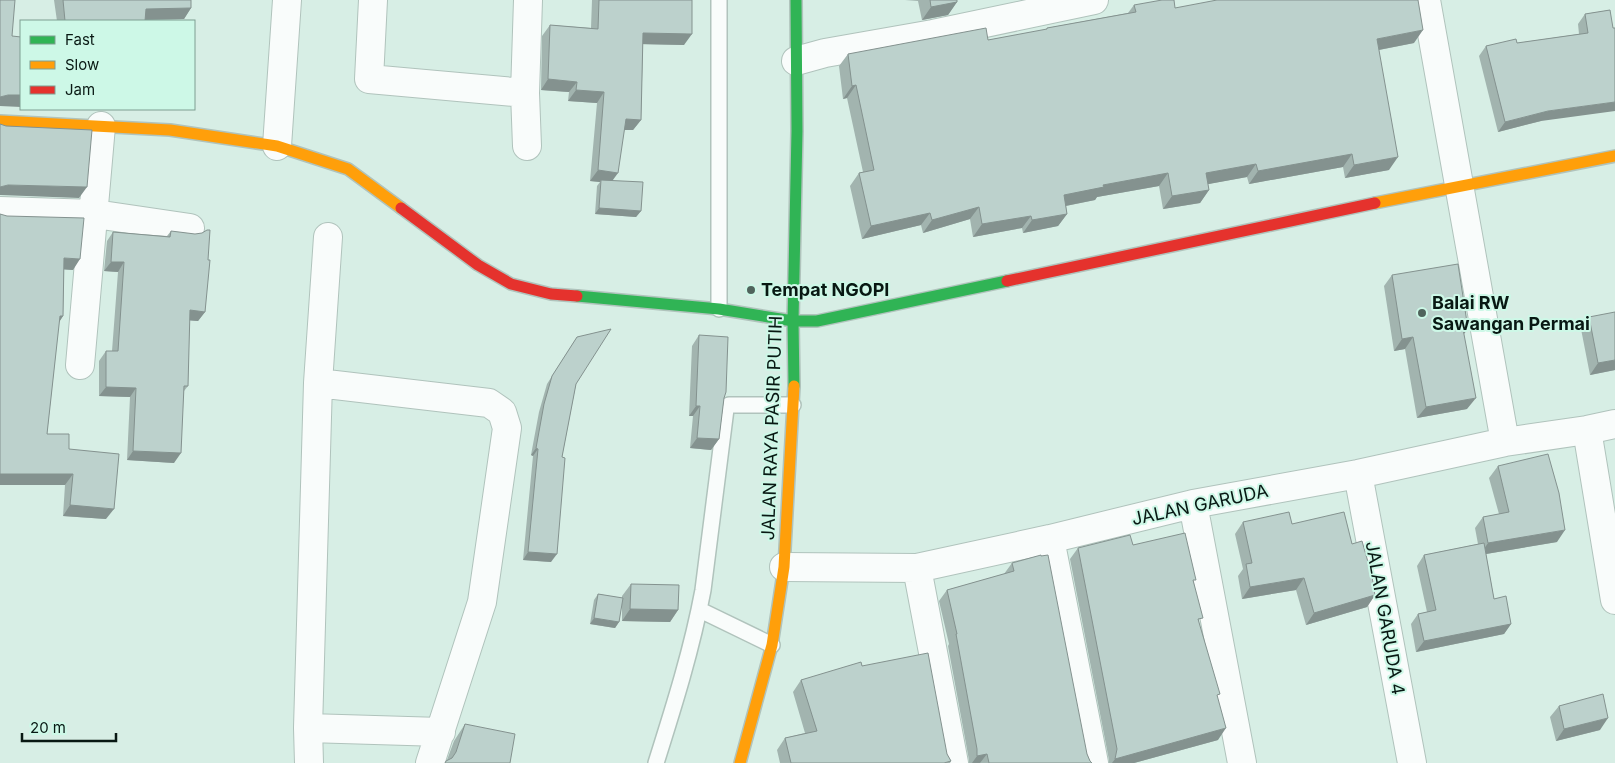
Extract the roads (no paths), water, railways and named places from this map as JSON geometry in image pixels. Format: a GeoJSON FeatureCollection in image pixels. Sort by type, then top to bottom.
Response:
{"type":"FeatureCollection","features":[{"type":"Feature","properties":{"kind":"street"},"geometry":{"type":"LineString","coordinates":[[277,146],[288,0]]}},
{"type":"Feature","properties":{"kind":"street"},"geometry":{"type":"LineString","coordinates":[[373,0],[369,79],[524,93]]}},
{"type":"Feature","properties":{"kind":"street"},"geometry":{"type":"LineString","coordinates":[[527,146],[524,93],[528,0]]}},
{"type":"Feature","properties":{"kind":"street","name":"JALAN RAYA PASIR PUTIH"},"geometry":{"type":"LineString","coordinates":[[740,763],[772,645],[784,567],[792,405],[797,131],[796,0]]}},
{"type":"Feature","properties":{"kind":"street"},"geometry":{"type":"LineString","coordinates":[[796,61],[826,53],[933,34],[1094,0]]}},
{"type":"Feature","properties":{"kind":"street"},"geometry":{"type":"LineString","coordinates":[[1426,0],[1505,442]]}},
{"type":"Feature","properties":{"kind":"street"},"geometry":{"type":"LineString","coordinates":[[0,121],[170,130],[277,146],[348,170],[478,265],[511,284],[551,294],[719,309],[793,321],[817,321],[1458,186],[1615,156]]}},
{"type":"Feature","properties":{"kind":"street"},"geometry":{"type":"LineString","coordinates":[[80,365],[95,214],[101,126]]}},
{"type":"Feature","properties":{"kind":"street"},"geometry":{"type":"LineString","coordinates":[[0,210],[95,214],[190,228]]}},
{"type":"Feature","properties":{"kind":"street"},"geometry":{"type":"LineString","coordinates":[[310,763],[308,728],[318,383],[328,237]]}},
{"type":"Feature","properties":{"kind":"street"},"geometry":{"type":"LineString","coordinates":[[318,383],[489,403],[502,412],[507,428],[482,602],[430,763]]}},
{"type":"Feature","properties":{"kind":"street","name":"JALAN GARUDA"},"geometry":{"type":"LineString","coordinates":[[784,567],[917,568],[1050,539],[1193,504],[1358,474],[1505,442],[1615,424]]}},
{"type":"Feature","properties":{"kind":"street"},"geometry":{"type":"LineString","coordinates":[[1587,430],[1615,600]]}},
{"type":"Feature","properties":{"kind":"street","name":"JALAN GARUDA 4"},"geometry":{"type":"LineString","coordinates":[[1358,474],[1412,763]]}},
{"type":"Feature","properties":{"kind":"street"},"geometry":{"type":"LineString","coordinates":[[1193,504],[1242,763]]}},
{"type":"Feature","properties":{"kind":"street"},"geometry":{"type":"LineString","coordinates":[[1050,539],[1094,763]]}},
{"type":"Feature","properties":{"kind":"street"},"geometry":{"type":"LineString","coordinates":[[917,568],[954,763]]}},
{"type":"Feature","properties":{"kind":"street"},"geometry":{"type":"LineString","coordinates":[[308,728],[441,732]]}},
{"type":"Feature","properties":{"kind":"lane"},"geometry":{"type":"LineString","coordinates":[[719,0],[719,309]]}},
{"type":"Feature","properties":{"kind":"lane"},"geometry":{"type":"LineString","coordinates":[[656,763],[688,660],[700,610],[727,406],[792,405]]}},
{"type":"Feature","properties":{"kind":"lane"},"geometry":{"type":"LineString","coordinates":[[700,610],[772,645]]}},
{"type":"Feature","properties":{"kind":"place","name":"Tempat NGOPI"},"geometry":{"type":"Point","coordinates":[751,290]}},
{"type":"Feature","properties":{"kind":"place","name":"Balai RW Sawangan Permai"},"geometry":{"type":"Point","coordinates":[1422,313]}}]}
